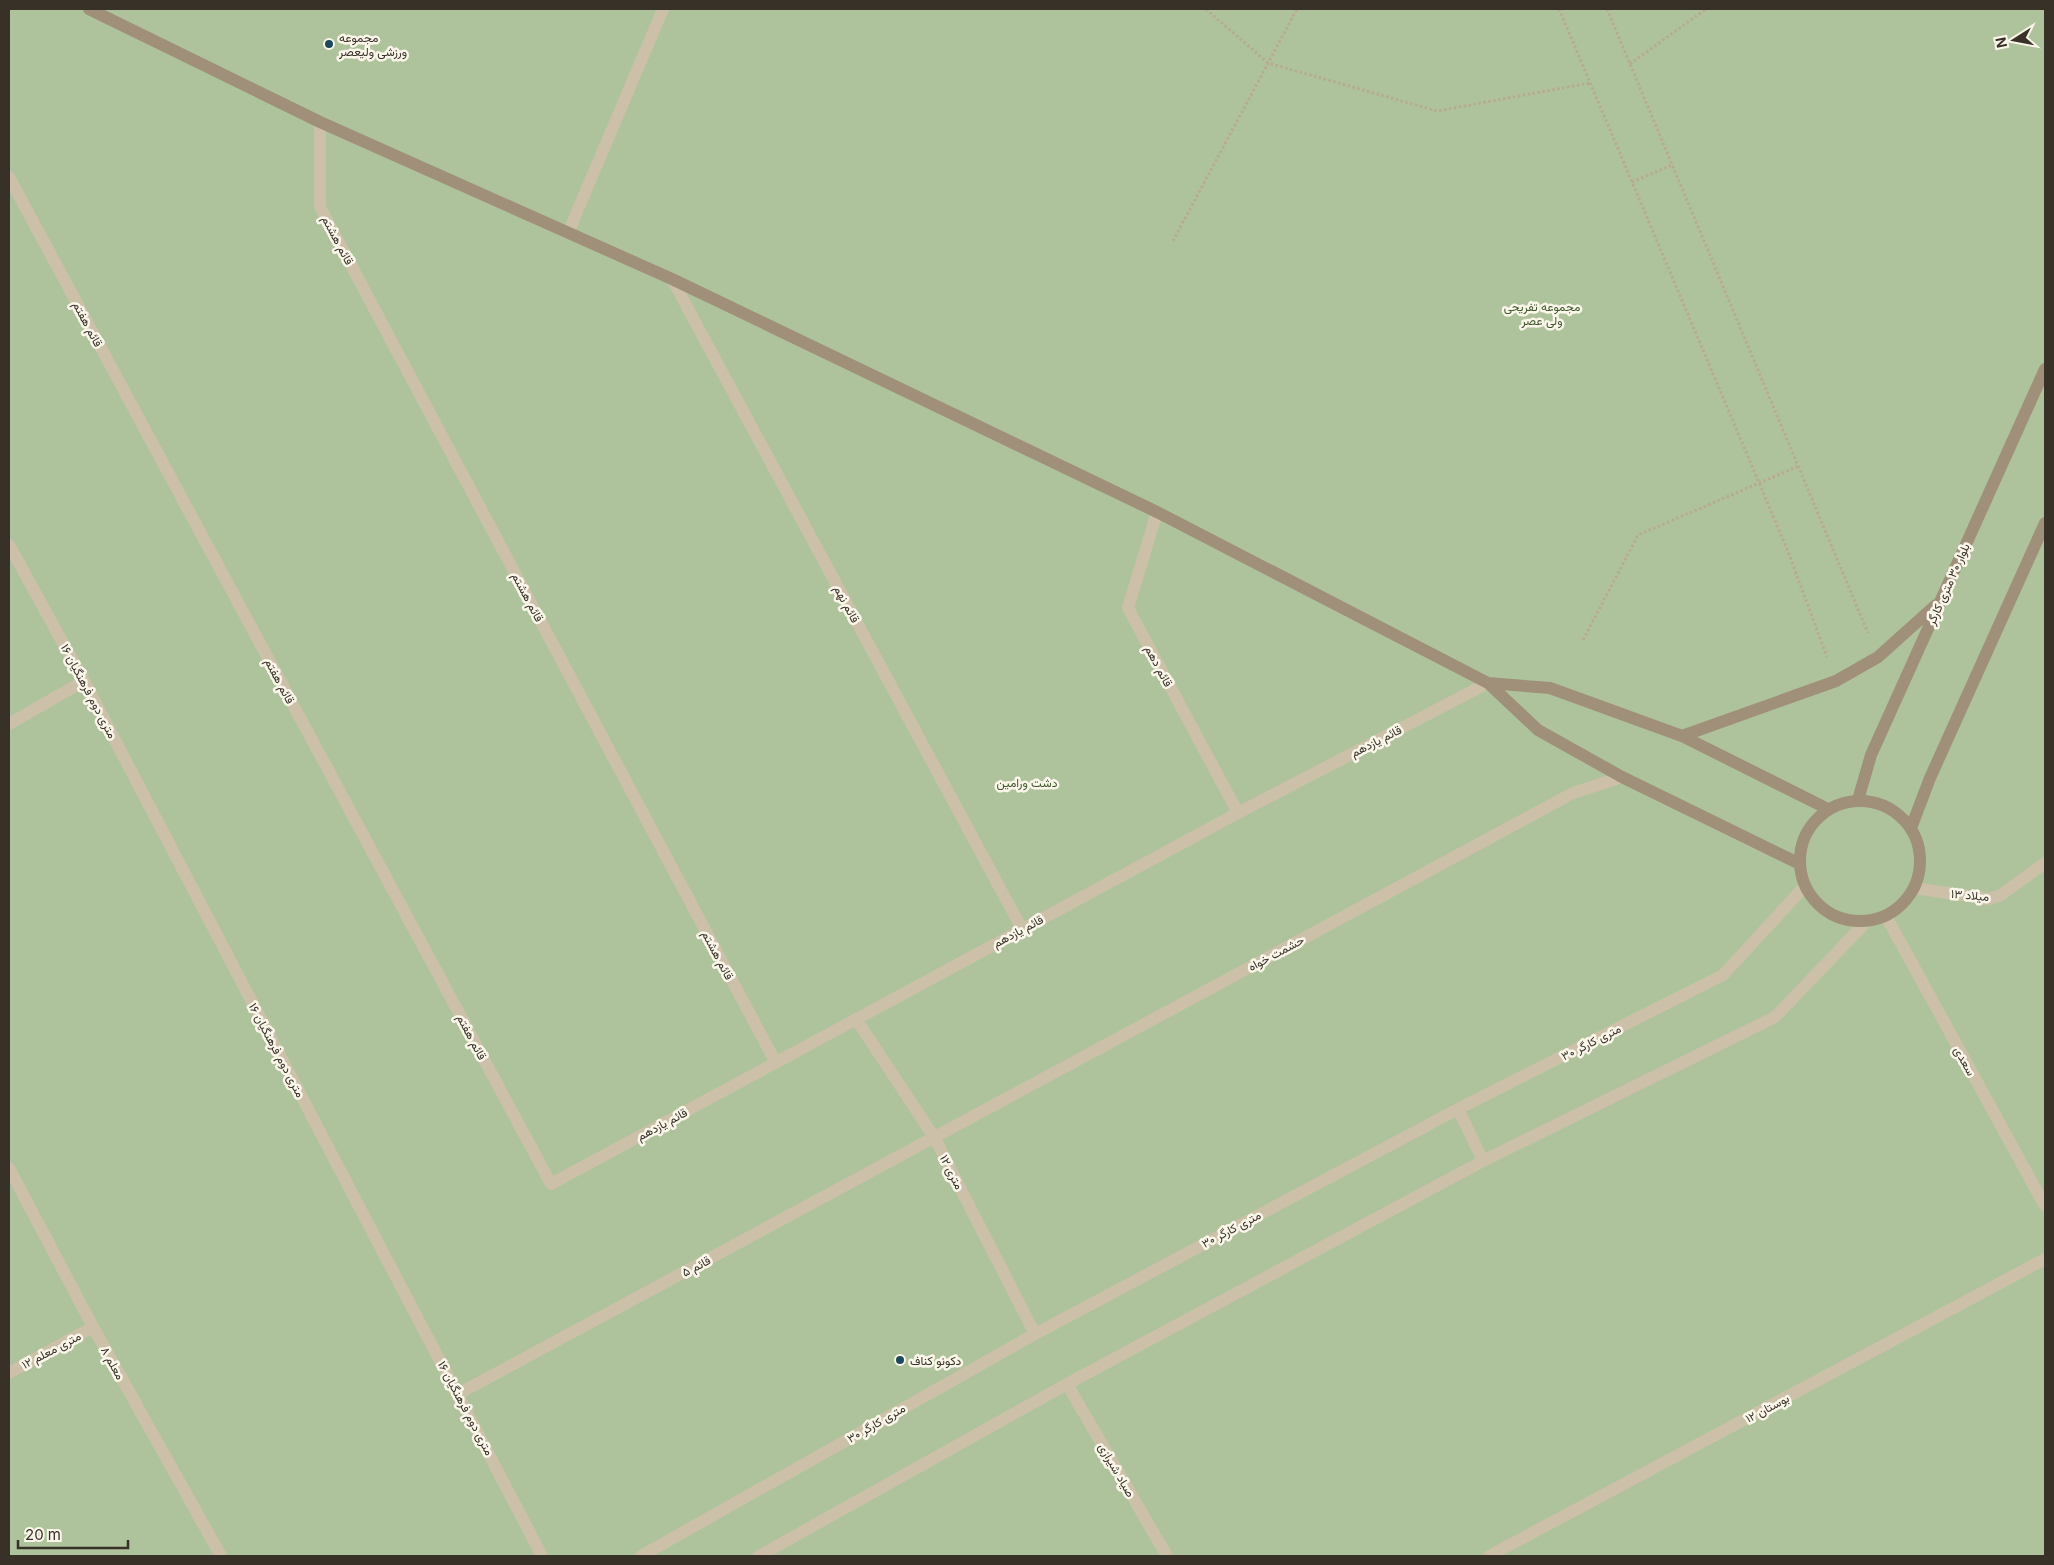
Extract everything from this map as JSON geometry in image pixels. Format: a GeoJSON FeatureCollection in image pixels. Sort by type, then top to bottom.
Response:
{"type":"FeatureCollection","features":[{"type":"Feature","properties":{"kind":"main road"},"geometry":{"type":"LineString","coordinates":[[89,9],[320,122],[672,279],[1157,512],[1488,683],[1538,730],[1622,777],[1800,864]]}},
{"type":"Feature","properties":{"kind":"main road","name":"بلوار ۳۰ متری کارگر"},"geometry":{"type":"LineString","coordinates":[[1858,800],[1870,755],[2045,370]]}},
{"type":"Feature","properties":{"kind":"main road"},"geometry":{"type":"LineString","coordinates":[[1911,828],[1930,778],[2045,522]]}},
{"type":"Feature","properties":{"kind":"main road"},"geometry":{"type":"LineString","coordinates":[[1682,736],[1836,681],[1878,657],[1940,602]]}},
{"type":"Feature","properties":{"kind":"main road"},"geometry":{"type":"LineString","coordinates":[[1488,683],[1550,688],[1682,736],[1828,809]]}},
{"type":"Feature","properties":{"kind":"main road"},"geometry":{"type":"LineString","coordinates":[[1858,800],[1873,802],[1888,807],[1901,816],[1911,828],[1918,843],[1921,858],[1914,888],[1907,900],[1886,916],[1868,921],[1852,921],[1824,910],[1805,886],[1800,864],[1801,848],[1806,833],[1816,820],[1837,804],[1858,800]]}},
{"type":"Feature","properties":{"kind":"street"},"geometry":{"type":"LineString","coordinates":[[568,232],[663,9]]}},
{"type":"Feature","properties":{"kind":"street","name":"قائم هشتم"},"geometry":{"type":"LineString","coordinates":[[320,122],[320,207],[776,1063]]}},
{"type":"Feature","properties":{"kind":"street","name":"قائم هفتم"},"geometry":{"type":"LineString","coordinates":[[9,177],[551,1184]]}},
{"type":"Feature","properties":{"kind":"street","name":"قائم نهم"},"geometry":{"type":"LineString","coordinates":[[672,279],[1022,929]]}},
{"type":"Feature","properties":{"kind":"street","name":"قائم دهم"},"geometry":{"type":"LineString","coordinates":[[1157,512],[1128,608],[1238,813]]}},
{"type":"Feature","properties":{"kind":"street","name":"۱۶ متری دوم فرهنگیان"},"geometry":{"type":"LineString","coordinates":[[9,545],[84,681],[542,1556]]}},
{"type":"Feature","properties":{"kind":"street"},"geometry":{"type":"LineString","coordinates":[[9,724],[84,681]]}},
{"type":"Feature","properties":{"kind":"street","name":"قائم یازدهم"},"geometry":{"type":"LineString","coordinates":[[551,1184],[1238,813],[1488,683]]}},
{"type":"Feature","properties":{"kind":"street","name":"حشمت خواه"},"geometry":{"type":"LineString","coordinates":[[934,1138],[1573,793],[1622,777]]}},
{"type":"Feature","properties":{"kind":"street","name":"میلاد ۱۳"},"geometry":{"type":"LineString","coordinates":[[1914,888],[1989,899],[2001,895],[2045,863]]}},
{"type":"Feature","properties":{"kind":"street","name":"۳۰ متری کارگر"},"geometry":{"type":"LineString","coordinates":[[641,1556],[1035,1334],[1458,1109],[1723,975],[1805,886]]}},
{"type":"Feature","properties":{"kind":"street","name":"سعدی"},"geometry":{"type":"LineString","coordinates":[[1886,916],[2045,1206]]}},
{"type":"Feature","properties":{"kind":"street"},"geometry":{"type":"LineString","coordinates":[[759,1556],[1067,1384],[1483,1161],[1775,1017],[1868,921]]}},
{"type":"Feature","properties":{"kind":"street","name":"۱۲ متری"},"geometry":{"type":"LineString","coordinates":[[856,1019],[934,1138],[1035,1334]]}},
{"type":"Feature","properties":{"kind":"street"},"geometry":{"type":"LineString","coordinates":[[1458,1109],[1483,1161]]}},
{"type":"Feature","properties":{"kind":"street","name":"قائم ۵"},"geometry":{"type":"LineString","coordinates":[[458,1394],[934,1138]]}},
{"type":"Feature","properties":{"kind":"street","name":"معلم ۸"},"geometry":{"type":"LineString","coordinates":[[9,1168],[93,1327],[221,1556]]}},
{"type":"Feature","properties":{"kind":"street","name":"بوستان ۱۲"},"geometry":{"type":"LineString","coordinates":[[1489,1556],[2045,1259]]}},
{"type":"Feature","properties":{"kind":"street","name":"۱۲ متری معلم"},"geometry":{"type":"LineString","coordinates":[[9,1372],[93,1327]]}},
{"type":"Feature","properties":{"kind":"street","name":"صیاد شیرازی"},"geometry":{"type":"LineString","coordinates":[[1067,1384],[1167,1556]]}},
{"type":"Feature","properties":{"kind":"path"},"geometry":{"type":"LineString","coordinates":[[1206,9],[1268,64],[1437,111],[1590,83]]}},
{"type":"Feature","properties":{"kind":"path"},"geometry":{"type":"LineString","coordinates":[[1173,241],[1297,9]]}},
{"type":"Feature","properties":{"kind":"path"},"geometry":{"type":"LineString","coordinates":[[1559,9],[1759,483],[1836,681]]}},
{"type":"Feature","properties":{"kind":"path"},"geometry":{"type":"LineString","coordinates":[[1607,9],[1878,657]]}},
{"type":"Feature","properties":{"kind":"path"},"geometry":{"type":"LineString","coordinates":[[1630,64],[1706,9]]}},
{"type":"Feature","properties":{"kind":"path"},"geometry":{"type":"LineString","coordinates":[[1632,182],[1672,165]]}},
{"type":"Feature","properties":{"kind":"path"},"geometry":{"type":"LineString","coordinates":[[1583,640],[1638,535],[1799,466]]}},
{"type":"Feature","properties":{"kind":"green space","name":"دشت ورامین"},"geometry":{"type":"Polygon","coordinates":[[[9,9],[2045,9],[2045,1556],[9,1556],[9,9]]]}},
{"type":"Feature","properties":{"kind":"place","name":"مجموعه ورزشی ولیعصر"},"geometry":{"type":"Point","coordinates":[329,44]}},
{"type":"Feature","properties":{"kind":"place","name":"دکونو کناف"},"geometry":{"type":"Point","coordinates":[900,1360]}},
{"type":"Feature","properties":{"kind":"park label","name":"مجموعه تفریحی ولی عصر"},"geometry":{"type":"Point","coordinates":[1542,313]}}]}
